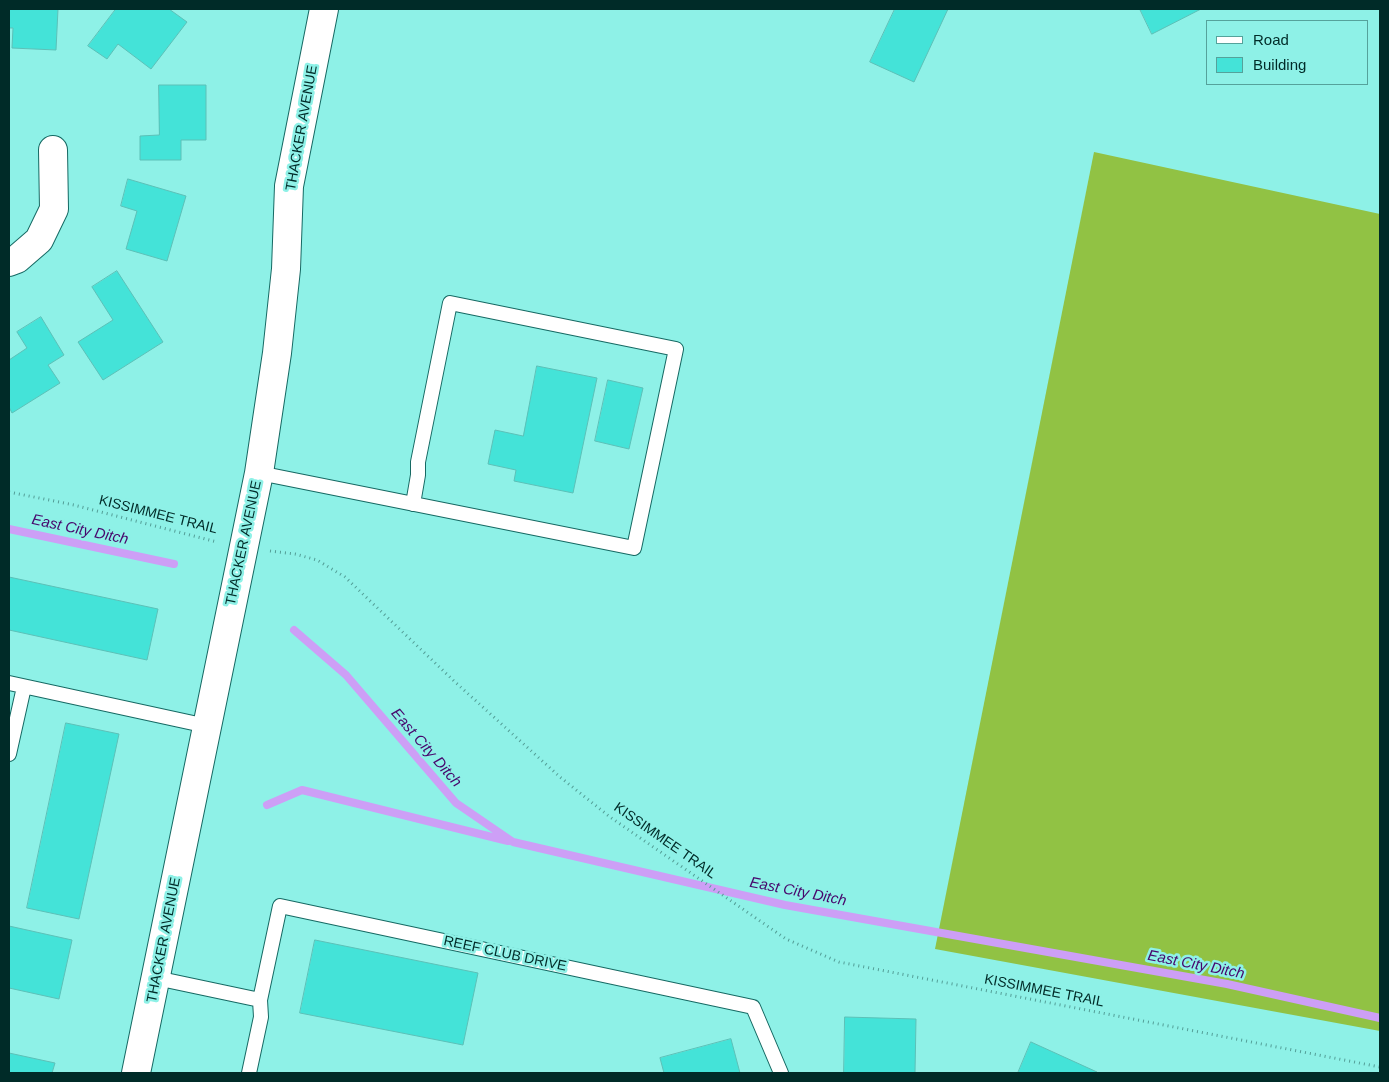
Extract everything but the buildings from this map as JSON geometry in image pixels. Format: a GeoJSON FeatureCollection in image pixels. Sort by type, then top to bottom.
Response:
{"type":"FeatureCollection","features":[{"type":"Feature","properties":{"kind":"street","name":"THACKER AVENUE"},"geometry":{"type":"LineString","coordinates":[[136,1073],[259,473],[277,353],[286,269],[289,186],[324,9]]}},
{"type":"Feature","properties":{"kind":"street"},"geometry":{"type":"LineString","coordinates":[[9,262],[17,259],[38,240],[54,210],[53,150]]}},
{"type":"Feature","properties":{"kind":"lane"},"geometry":{"type":"LineString","coordinates":[[259,473],[413,504],[634,548],[676,349],[450,303],[418,462],[418,475],[413,504]]}},
{"type":"Feature","properties":{"kind":"lane"},"geometry":{"type":"LineString","coordinates":[[9,684],[207,726]]}},
{"type":"Feature","properties":{"kind":"lane"},"geometry":{"type":"LineString","coordinates":[[9,754],[24,687]]}},
{"type":"Feature","properties":{"kind":"lane","name":"REEF CLUB DRIVE"},"geometry":{"type":"LineString","coordinates":[[249,1073],[261,1017],[260,1000],[280,906],[753,1007],[781,1073]]}},
{"type":"Feature","properties":{"kind":"lane"},"geometry":{"type":"LineString","coordinates":[[156,978],[260,1000]]}},
{"type":"Feature","properties":{"kind":"path","name":"KISSIMMEE TRAIL"},"geometry":{"type":"LineString","coordinates":[[9,492],[74,505],[203,539],[295,554],[318,560],[345,577],[454,681],[560,777],[610,817],[786,939],[839,962],[1380,1067]]}},
{"type":"Feature","properties":{"kind":"green space"},"geometry":{"type":"Polygon","coordinates":[[[1094,152],[1380,214],[1380,1031],[935,949],[1094,152]]]}},
{"type":"Feature","properties":{"kind":"waterway","name":"East City Ditch"},"geometry":{"type":"LineString","coordinates":[[9,529],[174,564]]}},
{"type":"Feature","properties":{"kind":"waterway","name":"East City Ditch"},"geometry":{"type":"LineString","coordinates":[[294,630],[346,675],[456,803],[513,842],[785,905],[1227,984],[1380,1018]]}},
{"type":"Feature","properties":{"kind":"waterway"},"geometry":{"type":"LineString","coordinates":[[267,805],[302,790],[508,841]]}}]}
